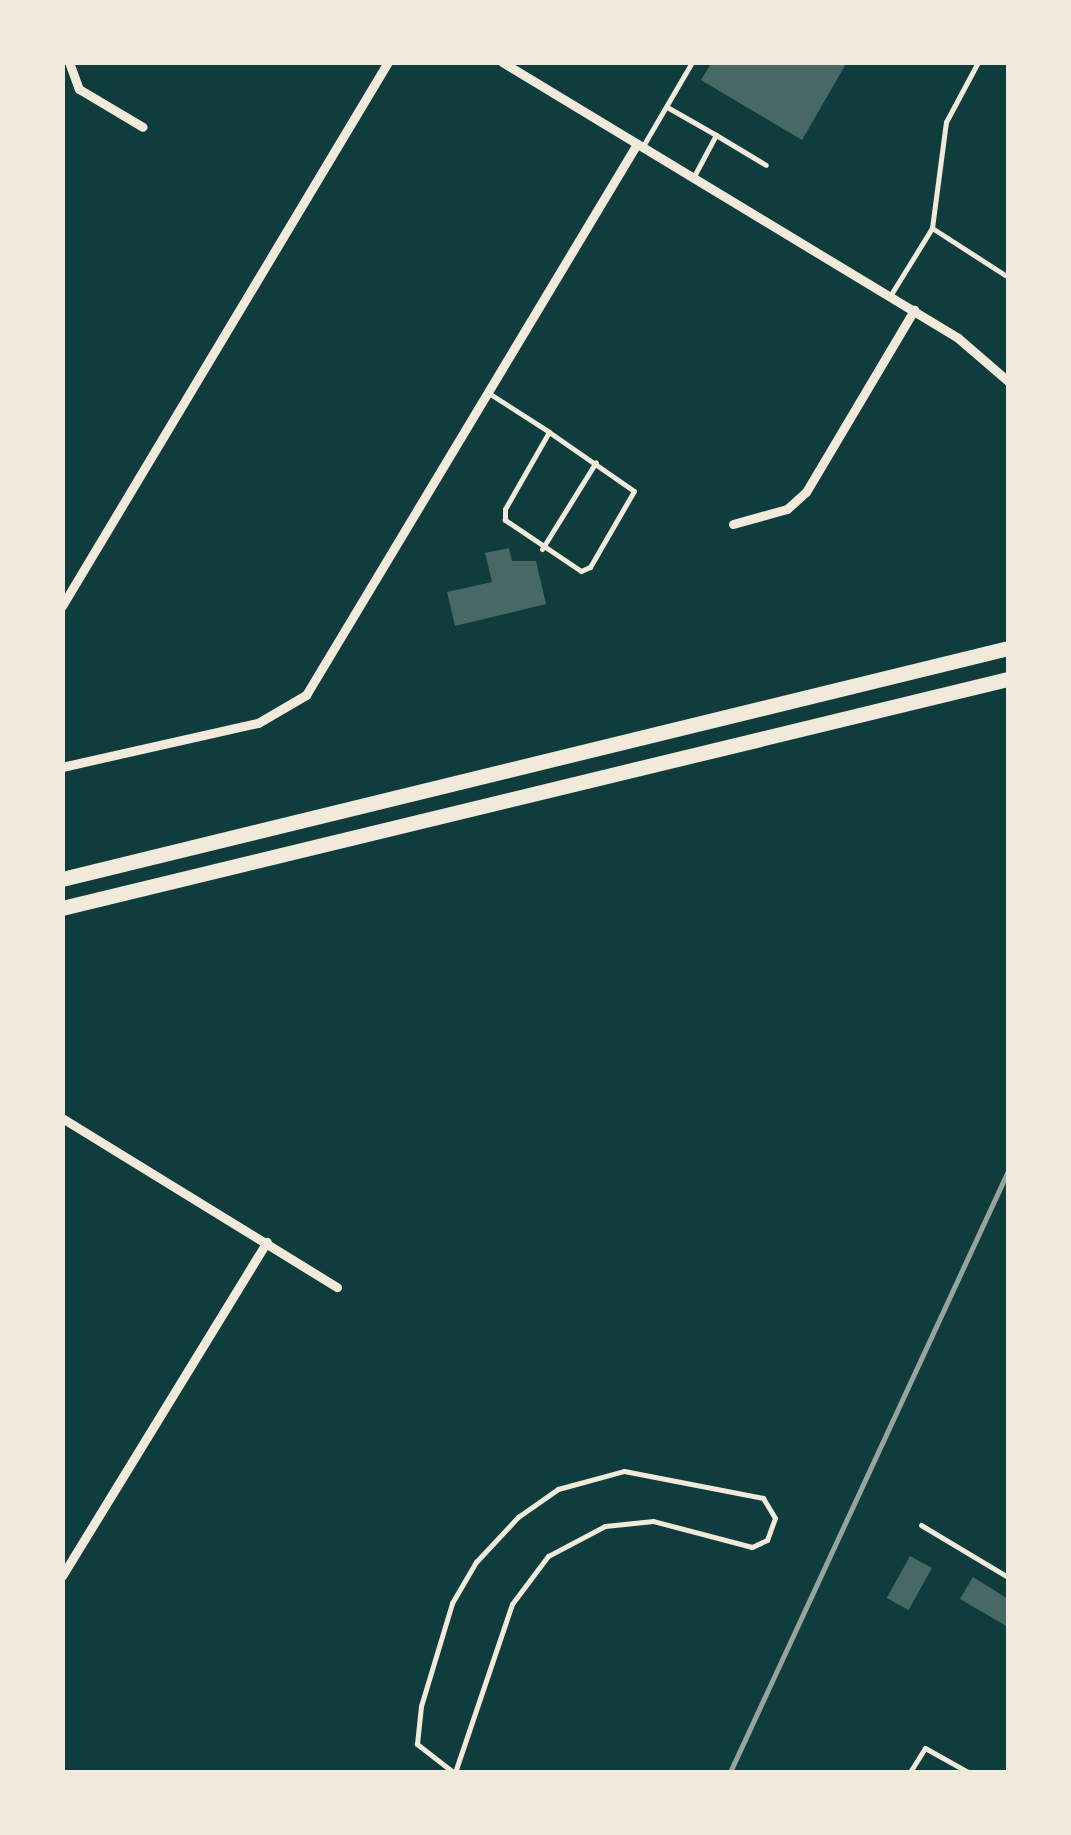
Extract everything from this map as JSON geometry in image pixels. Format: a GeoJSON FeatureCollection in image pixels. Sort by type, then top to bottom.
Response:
{"type":"FeatureCollection","features":[{"type":"Feature","properties":{"kind":"highway"},"geometry":{"type":"LineString","coordinates":[[62,878],[1008,648]]}},
{"type":"Feature","properties":{"kind":"highway"},"geometry":{"type":"LineString","coordinates":[[62,908],[1008,678]]}},
{"type":"Feature","properties":{"kind":"street"},"geometry":{"type":"LineString","coordinates":[[68,62],[74,84],[143,127]]}},
{"type":"Feature","properties":{"kind":"street"},"geometry":{"type":"LineString","coordinates":[[62,606],[388,62]]}},
{"type":"Feature","properties":{"kind":"street"},"geometry":{"type":"LineString","coordinates":[[502,62],[914,310],[981,353],[1008,381]]}},
{"type":"Feature","properties":{"kind":"street"},"geometry":{"type":"LineString","coordinates":[[65,767],[289,710],[317,680],[639,146]]}},
{"type":"Feature","properties":{"kind":"street"},"geometry":{"type":"LineString","coordinates":[[733,524],[787,509],[806,492],[914,310]]}},
{"type":"Feature","properties":{"kind":"street"},"geometry":{"type":"LineString","coordinates":[[62,1118],[337,1286]]}},
{"type":"Feature","properties":{"kind":"street"},"geometry":{"type":"LineString","coordinates":[[62,1576],[267,1242]]}},
{"type":"Feature","properties":{"kind":"lane"},"geometry":{"type":"LineString","coordinates":[[639,146],[692,62]]}},
{"type":"Feature","properties":{"kind":"lane"},"geometry":{"type":"LineString","coordinates":[[890,296],[932,228],[946,122],[978,62]]}},
{"type":"Feature","properties":{"kind":"lane"},"geometry":{"type":"LineString","coordinates":[[666,106],[766,165]]}},
{"type":"Feature","properties":{"kind":"lane"},"geometry":{"type":"LineString","coordinates":[[693,178],[716,136]]}},
{"type":"Feature","properties":{"kind":"lane"},"geometry":{"type":"LineString","coordinates":[[932,228],[1008,277]]}},
{"type":"Feature","properties":{"kind":"lane"},"geometry":{"type":"LineString","coordinates":[[488,392],[596,462],[634,490],[590,567],[572,570],[505,520],[504,509],[549,432]]}},
{"type":"Feature","properties":{"kind":"lane"},"geometry":{"type":"LineString","coordinates":[[542,549],[596,462]]}},
{"type":"Feature","properties":{"kind":"lane"},"geometry":{"type":"LineString","coordinates":[[624,1471],[762,1498],[775,1518],[767,1540],[752,1548],[653,1521],[605,1526],[548,1556],[512,1604],[454,1772],[417,1744],[421,1706],[452,1603],[476,1562],[518,1517],[558,1490],[624,1471]]}},
{"type":"Feature","properties":{"kind":"lane"},"geometry":{"type":"LineString","coordinates":[[921,1526],[1008,1576]]}},
{"type":"Feature","properties":{"kind":"lane"},"geometry":{"type":"LineString","coordinates":[[910,1772],[925,1748],[968,1772]]}},
{"type":"Feature","properties":{"kind":"building"},"geometry":{"type":"Polygon","coordinates":[[[712,62],[847,62],[802,140],[701,80],[712,62]]]}},
{"type":"Feature","properties":{"kind":"building"},"geometry":{"type":"Polygon","coordinates":[[[509,548],[512,561],[536,561],[546,604],[455,626],[447,592],[492,582],[485,553],[509,548]]]}},
{"type":"Feature","properties":{"kind":"building"},"geometry":{"type":"Polygon","coordinates":[[[910,1556],[932,1568],[909,1610],[887,1598],[910,1556]]]}},
{"type":"Feature","properties":{"kind":"building"},"geometry":{"type":"Polygon","coordinates":[[[973,1577],[1008,1599],[1008,1627],[960,1599],[973,1577]]]}},
{"type":"Feature","properties":{"kind":"railway"},"geometry":{"type":"LineString","coordinates":[[730,1772],[1008,1171]]}}]}
